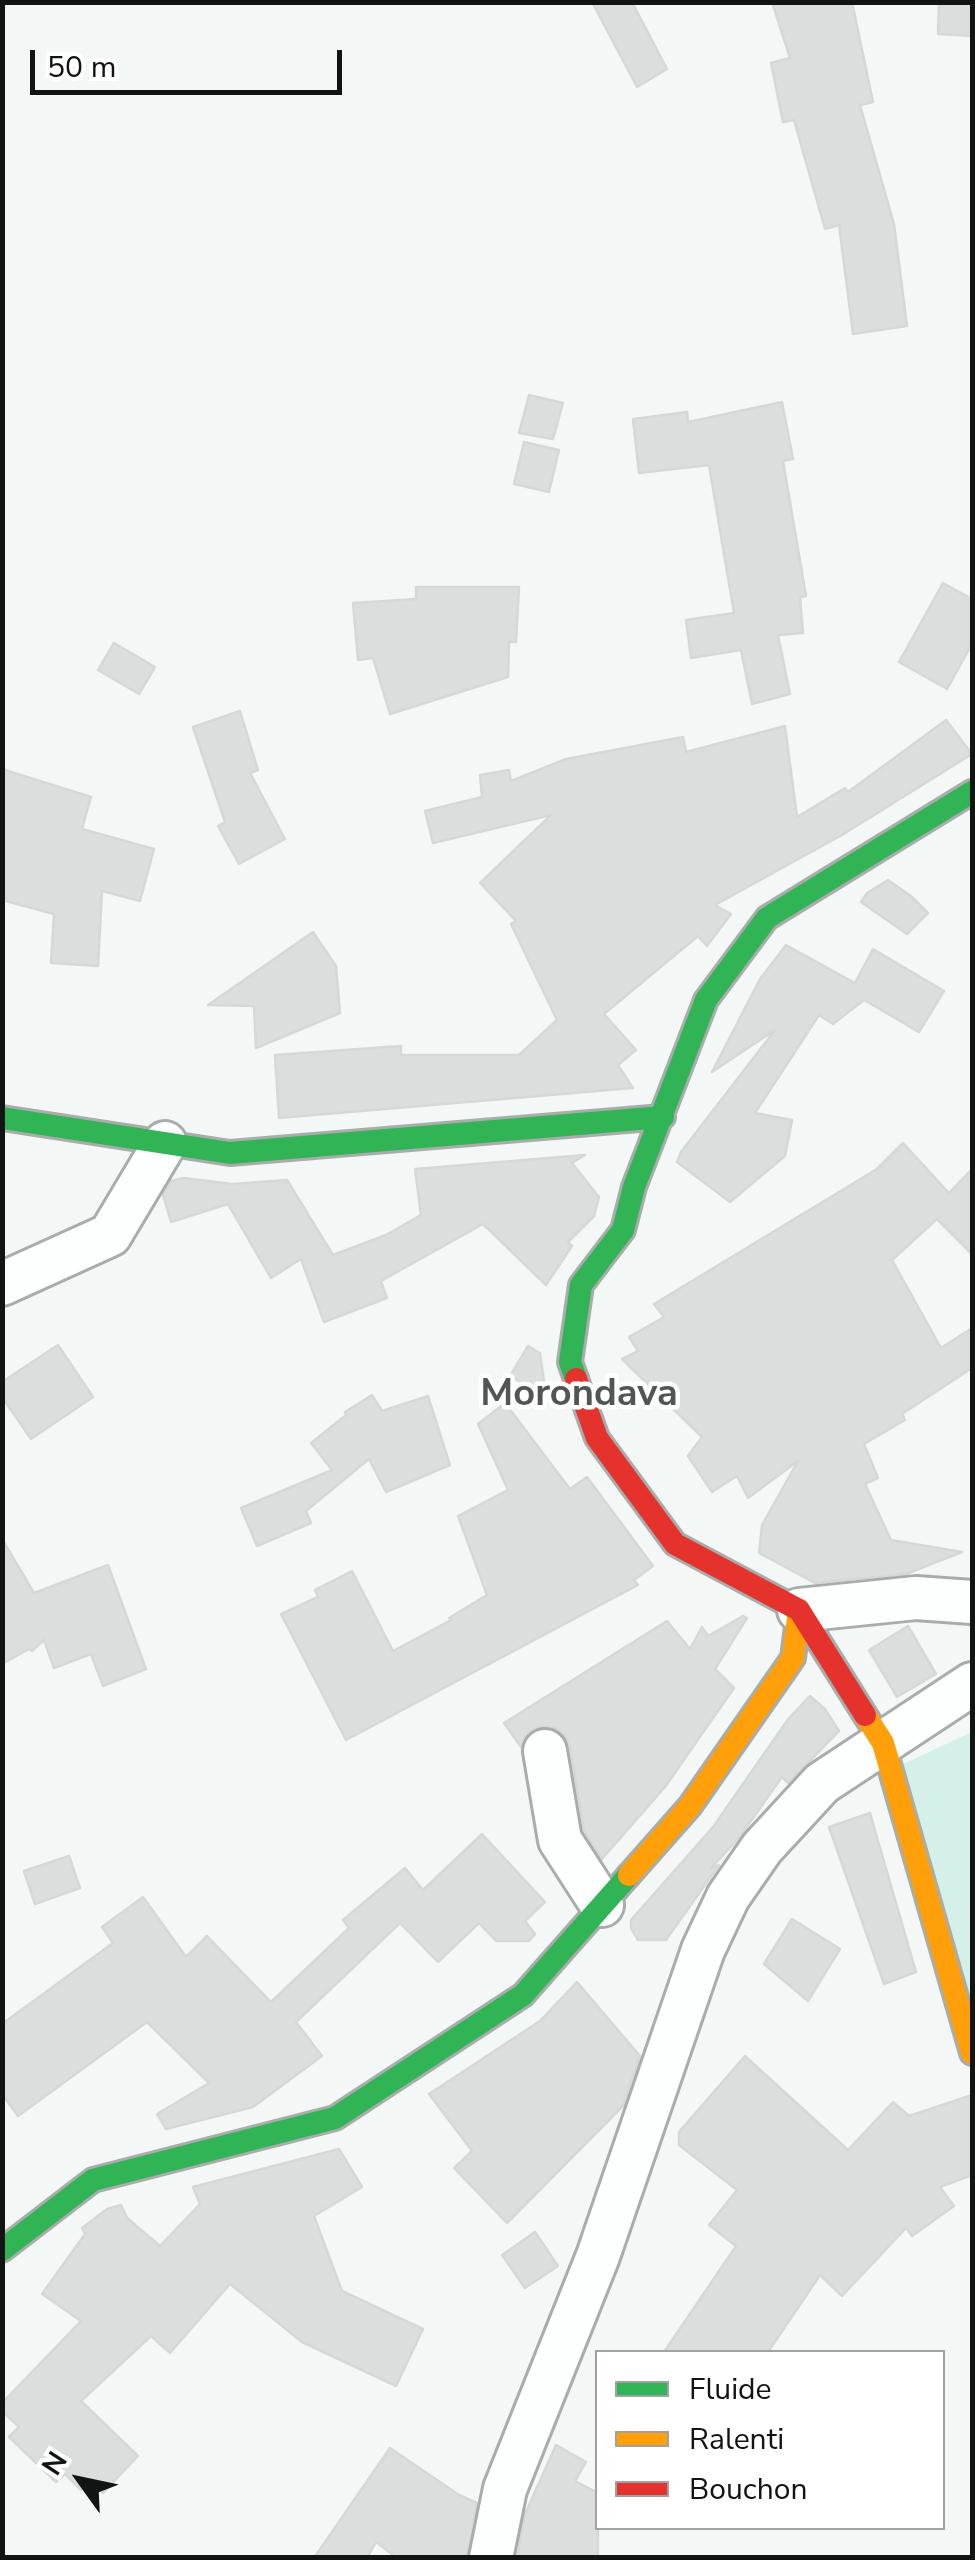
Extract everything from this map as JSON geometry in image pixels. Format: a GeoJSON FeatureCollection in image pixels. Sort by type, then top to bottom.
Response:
{"type":"FeatureCollection","features":[{"type":"Feature","properties":{"kind":"street"},"geometry":{"type":"LineString","coordinates":[[972,792],[767,918],[706,1000],[634,1187],[623,1230],[581,1284],[570,1362],[597,1438],[676,1544],[799,1610],[883,1743],[972,2053]]}},
{"type":"Feature","properties":{"kind":"street"},"geometry":{"type":"LineString","coordinates":[[2,1118],[230,1153],[662,1117]]}},
{"type":"Feature","properties":{"kind":"street"},"geometry":{"type":"LineString","coordinates":[[2,1284],[110,1235],[166,1143]]}},
{"type":"Feature","properties":{"kind":"street"},"geometry":{"type":"LineString","coordinates":[[799,1610],[916,1598],[972,1602]]}},
{"type":"Feature","properties":{"kind":"street"},"geometry":{"type":"LineString","coordinates":[[2,2250],[93,2180],[335,2118],[523,1996],[690,1806],[793,1658],[799,1610]]}},
{"type":"Feature","properties":{"kind":"street"},"geometry":{"type":"LineString","coordinates":[[492,2558],[505,2489],[598,2256],[703,1950],[720,1914],[762,1848],[822,1783],[972,1684]]}},
{"type":"Feature","properties":{"kind":"street"},"geometry":{"type":"LineString","coordinates":[[546,1752],[560,1840],[602,1905]]}},
{"type":"Feature","properties":{"kind":"green space"},"geometry":{"type":"Polygon","coordinates":[[[972,1732],[972,2004],[903,1764],[972,1732]]]}},
{"type":"Feature","properties":{"kind":"building"},"geometry":{"type":"Polygon","coordinates":[[[592,2],[632,2],[667,69],[637,87],[592,2]]]}},
{"type":"Feature","properties":{"kind":"building"},"geometry":{"type":"Polygon","coordinates":[[[772,2],[852,2],[873,102],[860,105],[894,224],[907,326],[853,334],[839,225],[825,229],[794,120],[783,122],[771,63],[790,58],[772,2]]]}},
{"type":"Feature","properties":{"kind":"building"},"geometry":{"type":"Polygon","coordinates":[[[939,2],[972,2],[972,36],[938,34],[939,2]]]}},
{"type":"Feature","properties":{"kind":"building"},"geometry":{"type":"Polygon","coordinates":[[[529,395],[563,403],[553,439],[519,433],[529,395]]]}},
{"type":"Feature","properties":{"kind":"building"},"geometry":{"type":"Polygon","coordinates":[[[782,402],[793,459],[783,461],[806,596],[800,597],[803,633],[778,635],[790,694],[752,704],[741,650],[691,658],[686,620],[734,613],[709,465],[639,473],[633,419],[687,412],[688,422],[782,402]]]}},
{"type":"Feature","properties":{"kind":"building"},"geometry":{"type":"Polygon","coordinates":[[[524,442],[559,450],[549,492],[514,484],[524,442]]]}},
{"type":"Feature","properties":{"kind":"building"},"geometry":{"type":"Polygon","coordinates":[[[943,583],[972,599],[972,644],[947,689],[899,662],[943,583]]]}},
{"type":"Feature","properties":{"kind":"building"},"geometry":{"type":"Polygon","coordinates":[[[416,587],[519,587],[516,642],[509,642],[508,677],[390,714],[373,658],[358,660],[353,603],[416,599],[416,587]]]}},
{"type":"Feature","properties":{"kind":"building"},"geometry":{"type":"Polygon","coordinates":[[[114,643],[155,667],[139,694],[98,670],[114,643]]]}},
{"type":"Feature","properties":{"kind":"building"},"geometry":{"type":"Polygon","coordinates":[[[240,711],[258,770],[250,773],[285,839],[239,864],[218,826],[225,822],[193,727],[240,711]]]}},
{"type":"Feature","properties":{"kind":"building"},"geometry":{"type":"Polygon","coordinates":[[[946,720],[972,754],[842,835],[715,905],[731,914],[707,946],[698,936],[604,1014],[636,1050],[618,1065],[633,1088],[279,1118],[275,1055],[401,1046],[401,1055],[519,1055],[557,1020],[511,924],[516,921],[480,883],[551,815],[433,843],[425,811],[482,797],[480,775],[509,770],[511,781],[566,759],[683,737],[686,752],[785,726],[797,817],[845,788],[848,792],[946,720]]]}},
{"type":"Feature","properties":{"kind":"building"},"geometry":{"type":"Polygon","coordinates":[[[2,769],[91,797],[82,829],[154,849],[140,901],[102,891],[98,966],[51,963],[54,914],[2,900],[2,769]]]}},
{"type":"Feature","properties":{"kind":"building"},"geometry":{"type":"Polygon","coordinates":[[[888,880],[928,913],[907,934],[861,902],[867,893],[888,880]]]}},
{"type":"Feature","properties":{"kind":"building"},"geometry":{"type":"Polygon","coordinates":[[[313,932],[336,966],[340,1013],[256,1048],[254,1006],[208,1005],[313,932]]]}},
{"type":"Feature","properties":{"kind":"building"},"geometry":{"type":"Polygon","coordinates":[[[786,945],[855,983],[873,949],[944,991],[919,1032],[864,1000],[833,1024],[819,1015],[755,1113],[792,1120],[785,1156],[730,1202],[677,1162],[775,1030],[712,1072],[760,979],[786,945]]]}},
{"type":"Feature","properties":{"kind":"building"},"geometry":{"type":"Polygon","coordinates":[[[903,1143],[949,1193],[972,1169],[972,1254],[937,1219],[892,1260],[941,1348],[972,1328],[972,1368],[902,1414],[905,1420],[864,1444],[878,1478],[865,1484],[891,1540],[962,1552],[906,1574],[815,1583],[759,1553],[762,1525],[798,1461],[748,1498],[737,1476],[712,1492],[688,1456],[702,1437],[622,1359],[638,1351],[629,1337],[664,1317],[654,1304],[877,1169],[903,1143]]]}},
{"type":"Feature","properties":{"kind":"building"},"geometry":{"type":"Polygon","coordinates":[[[585,1155],[572,1163],[599,1197],[594,1216],[568,1242],[572,1246],[546,1285],[483,1224],[381,1281],[387,1298],[324,1322],[301,1259],[271,1278],[228,1204],[171,1222],[163,1195],[171,1181],[184,1178],[232,1184],[287,1180],[333,1255],[386,1235],[421,1215],[415,1169],[585,1155]]]}},
{"type":"Feature","properties":{"kind":"building"},"geometry":{"type":"Polygon","coordinates":[[[58,1345],[93,1397],[31,1439],[2,1397],[2,1382],[58,1345]]]}},
{"type":"Feature","properties":{"kind":"building"},"geometry":{"type":"Polygon","coordinates":[[[528,1346],[540,1353],[544,1381],[537,1392],[510,1376],[528,1346]]]}},
{"type":"Feature","properties":{"kind":"building"},"geometry":{"type":"Polygon","coordinates":[[[372,1395],[382,1411],[428,1396],[450,1465],[386,1492],[369,1459],[306,1511],[311,1523],[257,1546],[241,1508],[332,1470],[311,1443],[345,1412],[372,1395]]]}},
{"type":"Feature","properties":{"kind":"building"},"geometry":{"type":"Polygon","coordinates":[[[505,1403],[570,1489],[587,1477],[653,1566],[634,1580],[638,1585],[346,1740],[281,1614],[318,1597],[315,1590],[352,1571],[393,1651],[451,1620],[487,1595],[458,1516],[508,1490],[478,1424],[505,1403]]]}},
{"type":"Feature","properties":{"kind":"building"},"geometry":{"type":"Polygon","coordinates":[[[2,1539],[34,1593],[108,1565],[146,1669],[103,1686],[91,1654],[54,1668],[44,1640],[32,1651],[29,1649],[2,1664],[2,1539]]]}},
{"type":"Feature","properties":{"kind":"building"},"geometry":{"type":"Polygon","coordinates":[[[743,1616],[747,1618],[715,1669],[734,1688],[665,1787],[602,1859],[584,1831],[565,1736],[555,1728],[540,1727],[528,1732],[521,1747],[504,1723],[667,1621],[690,1649],[702,1627],[708,1636],[743,1616]]]}},
{"type":"Feature","properties":{"kind":"building"},"geometry":{"type":"Polygon","coordinates":[[[908,1626],[936,1674],[897,1697],[869,1650],[908,1626]]]}},
{"type":"Feature","properties":{"kind":"building"},"geometry":{"type":"Polygon","coordinates":[[[810,1696],[825,1709],[839,1731],[788,1783],[782,1777],[738,1839],[711,1868],[719,1865],[666,1940],[638,1940],[631,1920],[713,1827],[789,1718],[810,1696]]]}},
{"type":"Feature","properties":{"kind":"building"},"geometry":{"type":"Polygon","coordinates":[[[870,1813],[916,1972],[884,1984],[829,1827],[870,1813]]]}},
{"type":"Feature","properties":{"kind":"building"},"geometry":{"type":"Polygon","coordinates":[[[482,1834],[545,1902],[525,1921],[535,1934],[529,1941],[496,1941],[479,1923],[438,1962],[400,1923],[296,2022],[322,2056],[253,2107],[166,2129],[157,2114],[209,2083],[147,2022],[18,2116],[2,2094],[2,2024],[113,1943],[102,1927],[143,1897],[186,1957],[207,1936],[271,2002],[349,1928],[343,1920],[405,1868],[423,1890],[482,1834]]]}},
{"type":"Feature","properties":{"kind":"building"},"geometry":{"type":"Polygon","coordinates":[[[69,1856],[80,1888],[35,1904],[24,1871],[69,1856]]]}},
{"type":"Feature","properties":{"kind":"building"},"geometry":{"type":"Polygon","coordinates":[[[792,1919],[840,1949],[808,2001],[764,1964],[792,1919]]]}},
{"type":"Feature","properties":{"kind":"building"},"geometry":{"type":"Polygon","coordinates":[[[577,1982],[640,2056],[623,2106],[507,2223],[454,2168],[472,2151],[429,2094],[540,2021],[577,1982]]]}},
{"type":"Feature","properties":{"kind":"building"},"geometry":{"type":"Polygon","coordinates":[[[745,2056],[848,2150],[893,2102],[909,2116],[972,2095],[972,2175],[940,2187],[954,2206],[912,2236],[906,2228],[842,2296],[820,2275],[769,2350],[665,2350],[736,2246],[709,2225],[737,2190],[679,2145],[679,2132],[745,2056]]]}},
{"type":"Feature","properties":{"kind":"building"},"geometry":{"type":"Polygon","coordinates":[[[339,2149],[362,2187],[314,2216],[342,2291],[423,2329],[396,2386],[302,2342],[230,2284],[170,2353],[151,2336],[81,2401],[138,2456],[103,2493],[90,2480],[81,2490],[65,2474],[56,2482],[9,2437],[19,2427],[2,2411],[2,2403],[81,2321],[42,2294],[85,2234],[82,2228],[107,2209],[121,2205],[127,2218],[160,2246],[200,2204],[193,2187],[339,2149]]]}},
{"type":"Feature","properties":{"kind":"building"},"geometry":{"type":"Polygon","coordinates":[[[535,2232],[558,2266],[525,2288],[502,2255],[535,2232]]]}},
{"type":"Feature","properties":{"kind":"building"},"geometry":{"type":"Polygon","coordinates":[[[556,2445],[586,2462],[575,2481],[595,2491],[598,2558],[517,2558],[525,2514],[556,2445]]]}},
{"type":"Feature","properties":{"kind":"building"},"geometry":{"type":"Polygon","coordinates":[[[390,2448],[477,2503],[467,2558],[397,2558],[376,2542],[367,2558],[314,2558],[390,2448]]]}},
{"type":"Feature","properties":{"kind":"traffic: fast"},"geometry":{"type":"LineString","coordinates":[[576,1379],[570,1362],[581,1285],[623,1230],[634,1187],[706,1000],[767,918],[972,792]]}},
{"type":"Feature","properties":{"kind":"traffic: fast"},"geometry":{"type":"LineString","coordinates":[[2,1118],[230,1153],[663,1117]]}},
{"type":"Feature","properties":{"kind":"traffic: fast"},"geometry":{"type":"LineString","coordinates":[[2,2250],[93,2180],[335,2118],[523,1995],[629,1875]]}},
{"type":"Feature","properties":{"kind":"traffic: slow"},"geometry":{"type":"LineString","coordinates":[[629,1875],[690,1806],[793,1658],[799,1610]]}},
{"type":"Feature","properties":{"kind":"traffic: slow"},"geometry":{"type":"LineString","coordinates":[[865,1715],[883,1743],[972,2053]]}},
{"type":"Feature","properties":{"kind":"traffic: jam"},"geometry":{"type":"LineString","coordinates":[[576,1379],[597,1438],[675,1544],[799,1610],[865,1715]]}},
{"type":"Feature","properties":{"kind":"district","name":"Morondava"},"geometry":{"type":"Point","coordinates":[579,1396]}}]}
